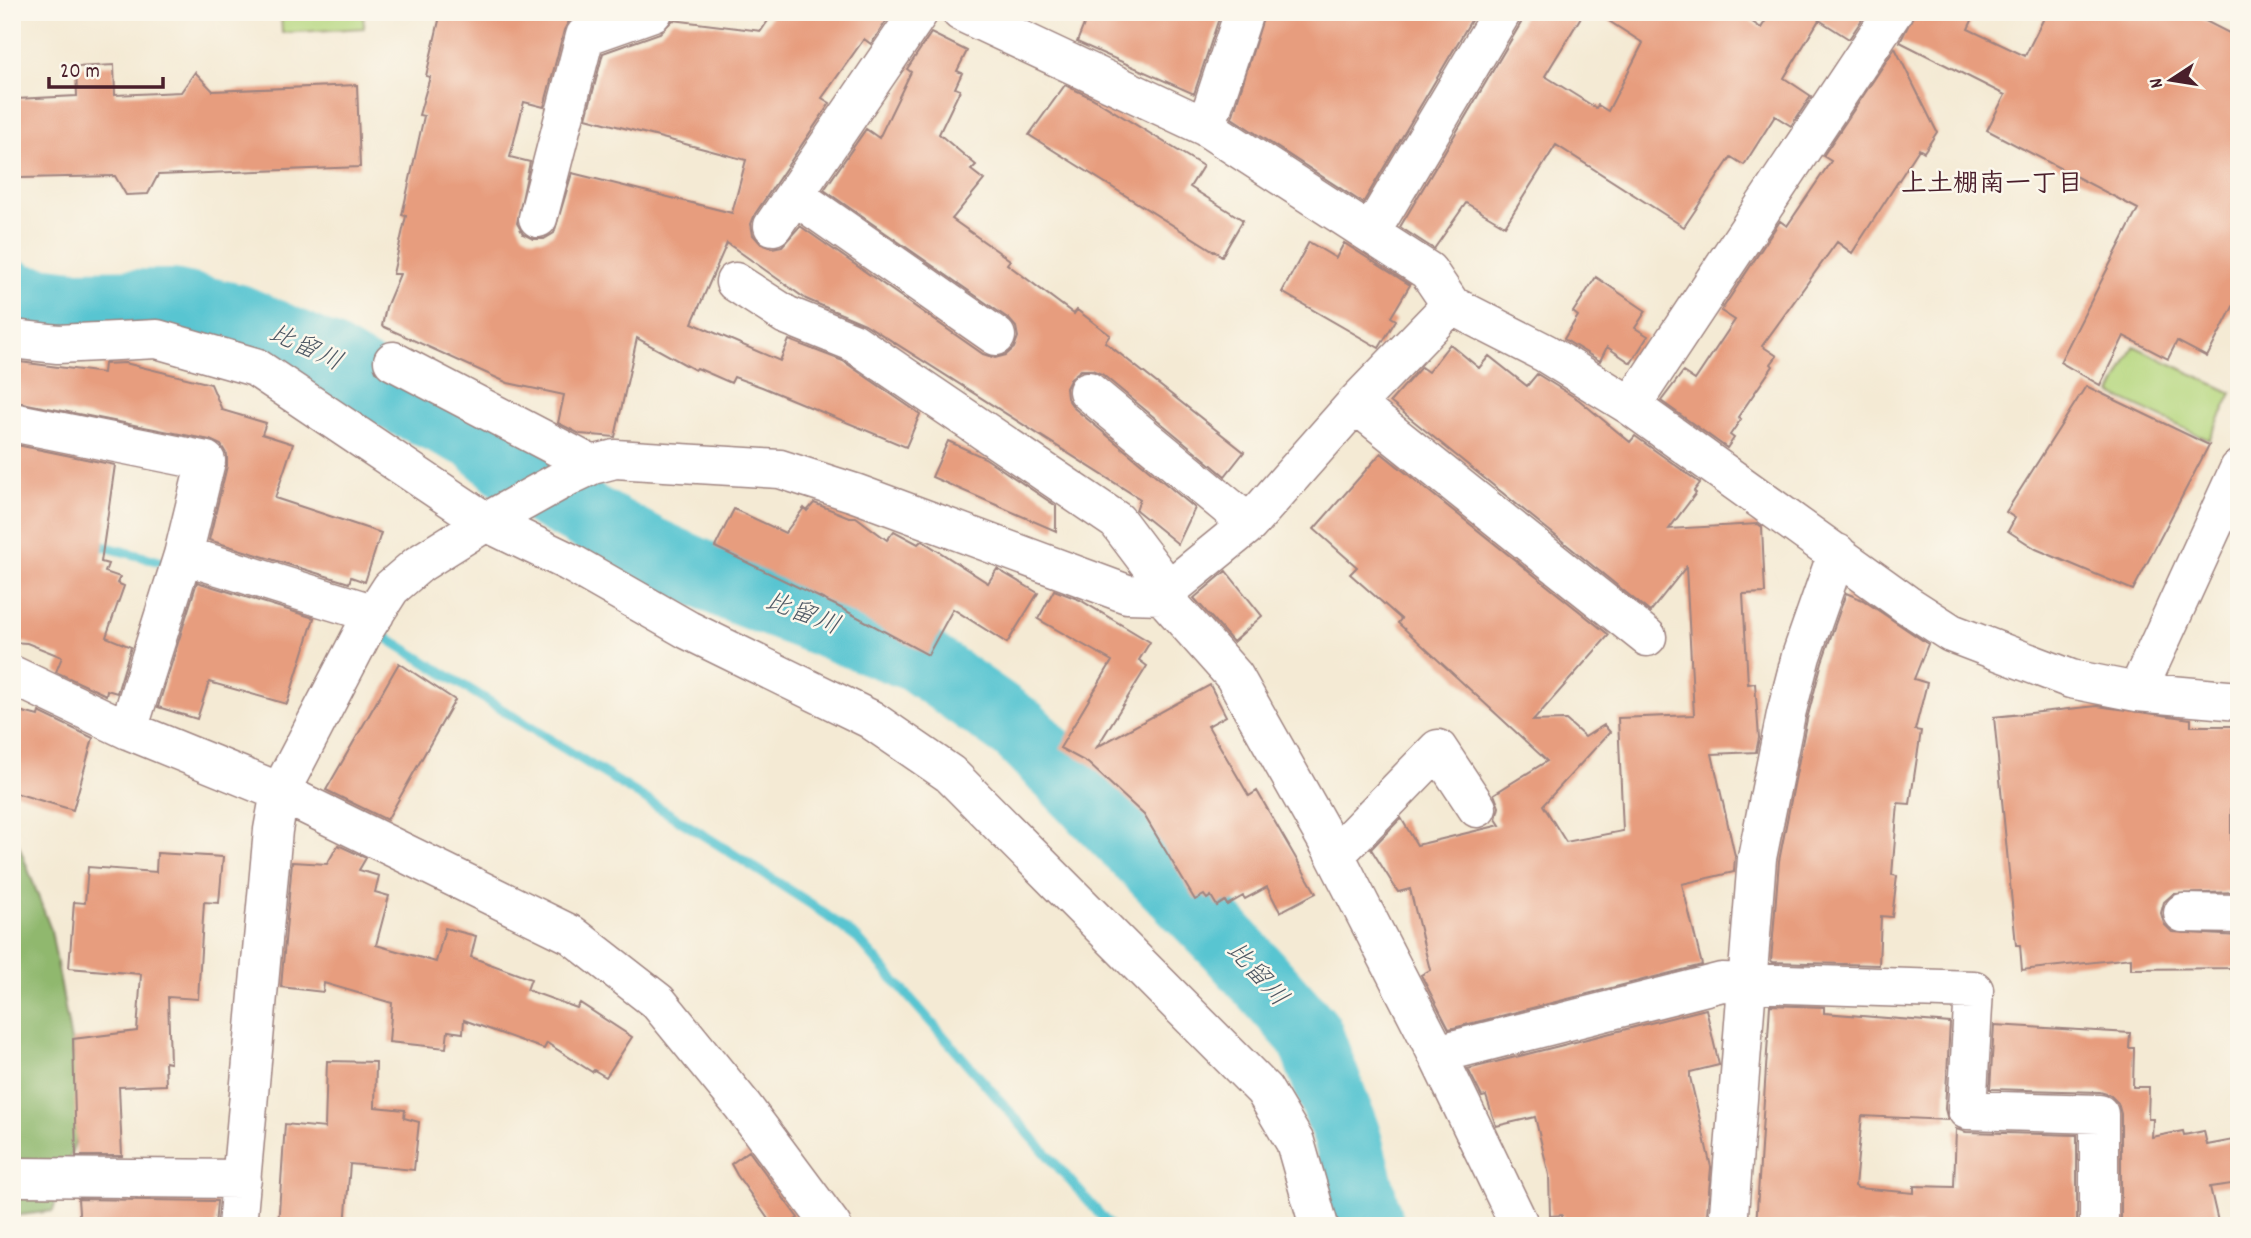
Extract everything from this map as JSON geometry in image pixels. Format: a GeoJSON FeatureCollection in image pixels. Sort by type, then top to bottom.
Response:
{"type":"FeatureCollection","features":[{"type":"Feature","properties":{"kind":"street"},"geometry":{"type":"LineString","coordinates":[[538,218],[585,36],[653,12]]}},
{"type":"Feature","properties":{"kind":"street"},"geometry":{"type":"LineString","coordinates":[[773,226],[919,12]]}},
{"type":"Feature","properties":{"kind":"street"},"geometry":{"type":"LineString","coordinates":[[961,12],[1206,127],[1428,271],[1451,304],[1545,353],[1632,406],[1906,604],[1951,633],[2071,680],[2137,692],[2239,701]]}},
{"type":"Feature","properties":{"kind":"street"},"geometry":{"type":"LineString","coordinates":[[1206,127],[1244,12]]}},
{"type":"Feature","properties":{"kind":"street"},"geometry":{"type":"LineString","coordinates":[[1371,232],[1502,12]]}},
{"type":"Feature","properties":{"kind":"street"},"geometry":{"type":"LineString","coordinates":[[1632,406],[1893,12]]}},
{"type":"Feature","properties":{"kind":"street"},"geometry":{"type":"LineString","coordinates":[[794,195],[996,336]]}},
{"type":"Feature","properties":{"kind":"street"},"geometry":{"type":"LineString","coordinates":[[735,282],[786,315],[853,342],[1117,521],[1166,592],[1234,677],[1335,855],[1437,1054],[1520,1226]]}},
{"type":"Feature","properties":{"kind":"street"},"geometry":{"type":"LineString","coordinates":[[237,1226],[273,830],[280,792],[375,614],[391,588],[419,564],[492,519],[580,471],[615,459],[780,469],[855,493],[1127,594],[1166,592],[1249,524],[1355,404],[1451,304]]}},
{"type":"Feature","properties":{"kind":"street"},"geometry":{"type":"LineString","coordinates":[[12,339],[58,344],[157,339],[255,367],[492,519],[688,630],[870,719],[950,774],[1264,1090],[1295,1142],[1319,1226]]}},
{"type":"Feature","properties":{"kind":"street"},"geometry":{"type":"LineString","coordinates":[[393,360],[580,471]]}},
{"type":"Feature","properties":{"kind":"street"},"geometry":{"type":"LineString","coordinates":[[1088,391],[1249,524]]}},
{"type":"Feature","properties":{"kind":"street"},"geometry":{"type":"LineString","coordinates":[[1355,404],[1647,637]]}},
{"type":"Feature","properties":{"kind":"street"},"geometry":{"type":"LineString","coordinates":[[12,422],[206,461],[183,555],[128,730]]}},
{"type":"Feature","properties":{"kind":"street"},"geometry":{"type":"LineString","coordinates":[[2137,692],[2239,469]]}},
{"type":"Feature","properties":{"kind":"street"},"geometry":{"type":"LineString","coordinates":[[1728,1226],[1748,982],[1746,961],[1756,858],[1801,656],[1837,553]]}},
{"type":"Feature","properties":{"kind":"street"},"geometry":{"type":"LineString","coordinates":[[183,555],[375,614]]}},
{"type":"Feature","properties":{"kind":"street"},"geometry":{"type":"LineString","coordinates":[[12,675],[128,730],[280,792],[572,935],[658,1002],[742,1105],[832,1226]]}},
{"type":"Feature","properties":{"kind":"street"},"geometry":{"type":"LineString","coordinates":[[1335,855],[1438,749],[1477,808]]}},
{"type":"Feature","properties":{"kind":"street"},"geometry":{"type":"LineString","coordinates":[[2183,913],[2239,914]]}},
{"type":"Feature","properties":{"kind":"street"},"geometry":{"type":"LineString","coordinates":[[1437,1054],[1722,982],[1974,990],[1967,1110],[2099,1114],[2099,1226]]}},
{"type":"Feature","properties":{"kind":"street"},"geometry":{"type":"LineString","coordinates":[[21,1177],[242,1180]]}},
{"type":"Feature","properties":{"kind":"green space"},"geometry":{"type":"Polygon","coordinates":[[[281,12],[363,12],[364,28],[282,33],[281,12]]]}},
{"type":"Feature","properties":{"kind":"green space"},"geometry":{"type":"Polygon","coordinates":[[[2134,346],[2232,393],[2209,440],[2111,394],[2134,346]]]}},
{"type":"Feature","properties":{"kind":"green space"},"geometry":{"type":"Polygon","coordinates":[[[12,827],[51,930],[84,1114],[53,1211],[12,1216],[12,827]]]}},
{"type":"Feature","properties":{"kind":"building"},"geometry":{"type":"Polygon","coordinates":[[[441,12],[587,12],[569,21],[564,30],[544,107],[524,102],[510,157],[530,162],[517,223],[523,234],[533,239],[544,239],[554,233],[572,173],[732,213],[746,160],[586,118],[603,53],[660,33],[673,20],[761,31],[774,12],[891,14],[871,44],[864,39],[822,98],[830,103],[755,214],[751,224],[753,235],[761,244],[772,248],[782,246],[800,226],[983,354],[995,358],[1006,355],[1014,348],[1018,337],[1016,327],[1009,319],[824,190],[866,129],[879,138],[911,72],[907,69],[931,33],[967,51],[957,71],[962,73],[955,88],[960,90],[939,134],[976,165],[971,170],[984,180],[952,219],[1010,260],[1007,264],[1074,314],[1077,310],[1110,335],[1105,342],[1244,452],[1225,476],[1102,374],[1081,370],[1071,378],[1066,388],[1067,398],[1074,408],[1195,508],[1178,544],[1136,510],[1140,499],[865,324],[806,299],[727,243],[692,323],[780,361],[789,340],[843,361],[920,414],[906,447],[762,387],[734,377],[731,383],[697,368],[695,370],[637,338],[615,437],[580,434],[558,423],[564,395],[508,383],[382,326],[386,307],[400,274],[393,274],[406,216],[402,215],[424,116],[419,115],[430,77],[426,76],[441,12]]]}},
{"type":"Feature","properties":{"kind":"building"},"geometry":{"type":"Polygon","coordinates":[[[1089,12],[1221,12],[1194,94],[1077,42],[1089,12]]]}},
{"type":"Feature","properties":{"kind":"building"},"geometry":{"type":"Polygon","coordinates":[[[1265,12],[1476,12],[1363,203],[1232,118],[1265,12]]]}},
{"type":"Feature","properties":{"kind":"building"},"geometry":{"type":"Polygon","coordinates":[[[1524,12],[1584,12],[1545,76],[1596,108],[1598,105],[1608,111],[1643,43],[1595,12],[1738,12],[1761,28],[1771,12],[1867,12],[1849,39],[1819,20],[1784,78],[1811,96],[1791,126],[1775,116],[1744,165],[1731,157],[1684,227],[1556,145],[1505,226],[1466,203],[1434,249],[1400,227],[1521,23],[1524,12]]]}},
{"type":"Feature","properties":{"kind":"building"},"geometry":{"type":"Polygon","coordinates":[[[1915,12],[1976,12],[1968,29],[2025,56],[2047,12],[2188,12],[2239,38],[2239,295],[2207,357],[2177,341],[2168,359],[2124,336],[2100,385],[2060,362],[2138,209],[1987,130],[2005,95],[1900,42],[1915,12]]]}},
{"type":"Feature","properties":{"kind":"building"},"geometry":{"type":"Polygon","coordinates":[[[1895,48],[1937,132],[1924,152],[1919,149],[1852,253],[1837,242],[1762,346],[1777,356],[1738,417],[1741,419],[1730,435],[1734,438],[1727,448],[1661,401],[1683,372],[1695,380],[1735,320],[1721,311],[1780,221],[1787,226],[1831,161],[1823,156],[1895,48]]]}},
{"type":"Feature","properties":{"kind":"building"},"geometry":{"type":"Polygon","coordinates":[[[114,65],[115,95],[181,92],[195,72],[213,91],[357,85],[360,167],[158,175],[148,194],[126,195],[115,176],[20,178],[16,99],[77,96],[76,67],[114,65]]]}},
{"type":"Feature","properties":{"kind":"building"},"geometry":{"type":"Polygon","coordinates":[[[1065,85],[1092,98],[1203,166],[1190,187],[1243,220],[1222,256],[1029,135],[1065,85]]]}},
{"type":"Feature","properties":{"kind":"building"},"geometry":{"type":"Polygon","coordinates":[[[1309,242],[1336,258],[1344,243],[1410,285],[1391,317],[1396,320],[1379,348],[1282,292],[1309,242]]]}},
{"type":"Feature","properties":{"kind":"building"},"geometry":{"type":"Polygon","coordinates":[[[1596,277],[1646,311],[1635,328],[1648,336],[1631,363],[1607,347],[1600,361],[1564,339],[1578,316],[1573,312],[1596,277]]]}},
{"type":"Feature","properties":{"kind":"building"},"geometry":{"type":"Polygon","coordinates":[[[1450,344],[1479,368],[1489,356],[1527,386],[1537,374],[1579,400],[1630,442],[1635,436],[1700,483],[1694,491],[1696,493],[1669,529],[1758,524],[1762,527],[1765,593],[1743,594],[1748,684],[1755,683],[1759,738],[1756,752],[1712,754],[1735,856],[1734,872],[1682,884],[1702,965],[1449,1029],[1421,975],[1430,970],[1410,889],[1398,892],[1371,849],[1401,818],[1417,845],[1500,825],[1496,819],[1499,807],[1494,794],[1547,761],[1398,623],[1401,619],[1350,574],[1357,567],[1314,529],[1381,453],[1609,635],[1533,721],[1566,720],[1585,737],[1604,725],[1610,732],[1543,805],[1566,842],[1623,831],[1618,718],[1694,715],[1686,567],[1650,612],[1390,402],[1421,367],[1428,372],[1450,344]]]}},
{"type":"Feature","properties":{"kind":"building"},"geometry":{"type":"Polygon","coordinates":[[[12,361],[103,373],[104,364],[125,363],[211,384],[222,410],[266,423],[262,434],[293,444],[275,498],[381,533],[365,582],[351,577],[349,583],[209,540],[227,466],[227,455],[221,445],[210,440],[12,401],[12,361]]]}},
{"type":"Feature","properties":{"kind":"building"},"geometry":{"type":"Polygon","coordinates":[[[2086,386],[2209,445],[2133,590],[2036,549],[2008,531],[2015,518],[2006,512],[2086,386]]]}},
{"type":"Feature","properties":{"kind":"building"},"geometry":{"type":"Polygon","coordinates":[[[948,441],[985,458],[1056,506],[1056,531],[932,477],[948,441]]]}},
{"type":"Feature","properties":{"kind":"building"},"geometry":{"type":"Polygon","coordinates":[[[12,444],[115,465],[101,562],[108,564],[105,572],[120,577],[117,583],[124,586],[106,637],[131,647],[117,693],[107,690],[106,695],[56,672],[62,657],[27,643],[12,642],[12,444]]]}},
{"type":"Feature","properties":{"kind":"building"},"geometry":{"type":"Polygon","coordinates":[[[814,503],[849,517],[856,517],[887,540],[894,531],[918,544],[924,542],[988,583],[997,569],[1038,593],[1007,643],[953,609],[928,655],[837,606],[715,547],[734,509],[785,533],[804,508],[807,511],[814,503]]]}},
{"type":"Feature","properties":{"kind":"building"},"geometry":{"type":"Polygon","coordinates":[[[1226,571],[1262,616],[1233,642],[1194,598],[1226,571]]]}},
{"type":"Feature","properties":{"kind":"building"},"geometry":{"type":"Polygon","coordinates":[[[197,582],[314,618],[287,704],[209,682],[197,719],[158,707],[197,582]]]}},
{"type":"Feature","properties":{"kind":"building"},"geometry":{"type":"Polygon","coordinates":[[[1054,590],[1080,600],[1150,642],[1139,660],[1147,666],[1097,747],[1210,685],[1226,716],[1208,726],[1249,796],[1257,791],[1316,893],[1280,912],[1267,887],[1227,905],[1225,901],[1217,906],[1211,896],[1207,899],[1204,895],[1195,900],[1144,815],[1088,763],[1060,748],[1112,661],[1038,619],[1054,590]]]}},
{"type":"Feature","properties":{"kind":"building"},"geometry":{"type":"Polygon","coordinates":[[[1846,593],[1863,600],[1928,644],[1914,679],[1927,683],[1915,730],[1921,731],[1910,804],[1898,803],[1892,875],[1897,876],[1892,917],[1881,916],[1879,965],[1773,962],[1779,861],[1807,719],[1822,662],[1846,593]]]}},
{"type":"Feature","properties":{"kind":"building"},"geometry":{"type":"Polygon","coordinates":[[[399,663],[455,700],[387,820],[326,790],[399,663]]]}},
{"type":"Feature","properties":{"kind":"building"},"geometry":{"type":"Polygon","coordinates":[[[2097,706],[2191,719],[2191,726],[2233,726],[2233,734],[2239,733],[2239,771],[2231,771],[2231,844],[2239,844],[2239,892],[2173,894],[2164,902],[2161,913],[2164,924],[2172,932],[2239,936],[2239,968],[2131,969],[2131,958],[2022,970],[2020,945],[2016,945],[1994,717],[2097,706]]]}},
{"type":"Feature","properties":{"kind":"building"},"geometry":{"type":"Polygon","coordinates":[[[12,709],[38,716],[39,712],[93,738],[73,810],[12,792],[12,709]]]}},
{"type":"Feature","properties":{"kind":"building"},"geometry":{"type":"Polygon","coordinates":[[[338,845],[366,858],[359,870],[379,876],[375,892],[389,896],[376,945],[436,962],[445,928],[476,936],[471,957],[531,979],[527,990],[577,1008],[580,1003],[632,1037],[606,1077],[594,1070],[592,1072],[547,1043],[544,1049],[464,1020],[463,1033],[448,1031],[446,1048],[389,1042],[392,1003],[324,983],[323,992],[281,987],[292,862],[327,864],[338,845]]]}},
{"type":"Feature","properties":{"kind":"building"},"geometry":{"type":"Polygon","coordinates":[[[157,853],[223,857],[219,903],[204,902],[198,999],[168,997],[170,1063],[165,1062],[166,1085],[119,1087],[122,1156],[76,1156],[73,1039],[137,1031],[141,974],[69,968],[74,902],[85,903],[88,867],[156,872],[157,853]]]}},
{"type":"Feature","properties":{"kind":"building"},"geometry":{"type":"Polygon","coordinates":[[[1770,1005],[1824,1007],[1824,1013],[1950,1023],[1945,1109],[1948,1120],[1862,1116],[1855,1186],[1914,1193],[1914,1186],[1954,1187],[1956,1129],[1966,1132],[2077,1135],[2077,1226],[1756,1226],[1770,1005]]]}},
{"type":"Feature","properties":{"kind":"building"},"geometry":{"type":"Polygon","coordinates":[[[1706,1009],[1719,1065],[1690,1072],[1690,1077],[1711,1167],[1706,1226],[1563,1226],[1562,1215],[1550,1216],[1549,1175],[1535,1117],[1496,1126],[1486,1096],[1482,1097],[1468,1069],[1706,1009]]]}},
{"type":"Feature","properties":{"kind":"building"},"geometry":{"type":"Polygon","coordinates":[[[1994,1025],[2130,1033],[2129,1048],[2134,1048],[2133,1087],[2149,1087],[2148,1119],[2153,1119],[2152,1137],[2183,1131],[2184,1135],[2204,1131],[2207,1145],[2239,1139],[2239,1183],[2210,1187],[2219,1226],[2121,1226],[2121,1114],[2118,1103],[2110,1095],[2100,1092],[1990,1089],[1994,1025]]]}},
{"type":"Feature","properties":{"kind":"building"},"geometry":{"type":"Polygon","coordinates":[[[327,1061],[376,1062],[375,1107],[405,1110],[404,1118],[419,1122],[414,1170],[350,1164],[345,1226],[278,1226],[285,1124],[325,1128],[327,1061]]]}},
{"type":"Feature","properties":{"kind":"building"},"geometry":{"type":"Polygon","coordinates":[[[749,1151],[798,1218],[787,1226],[773,1226],[731,1164],[749,1151]]]}},
{"type":"Feature","properties":{"kind":"building"},"geometry":{"type":"Polygon","coordinates":[[[78,1199],[217,1201],[215,1226],[80,1226],[78,1199]]]}},
{"type":"Feature","properties":{"kind":"waterway","name":"比留川"},"geometry":{"type":"LineString","coordinates":[[12,293],[21,298],[73,304],[172,303],[238,318],[328,358],[403,402],[477,437],[519,475],[548,495],[651,551],[737,590],[918,659],[1019,730],[1227,942],[1309,1034],[1347,1136],[1370,1226]]}},
{"type":"Feature","properties":{"kind":"waterway"},"geometry":{"type":"LineString","coordinates":[[91,543],[173,565]]}},
{"type":"Feature","properties":{"kind":"waterway"},"geometry":{"type":"LineString","coordinates":[[371,628],[716,843],[811,904],[858,939],[1110,1226]]}},
{"type":"Feature","properties":{"kind":"district","name":"上土棚南一丁目"},"geometry":{"type":"Point","coordinates":[1992,185]}}]}
